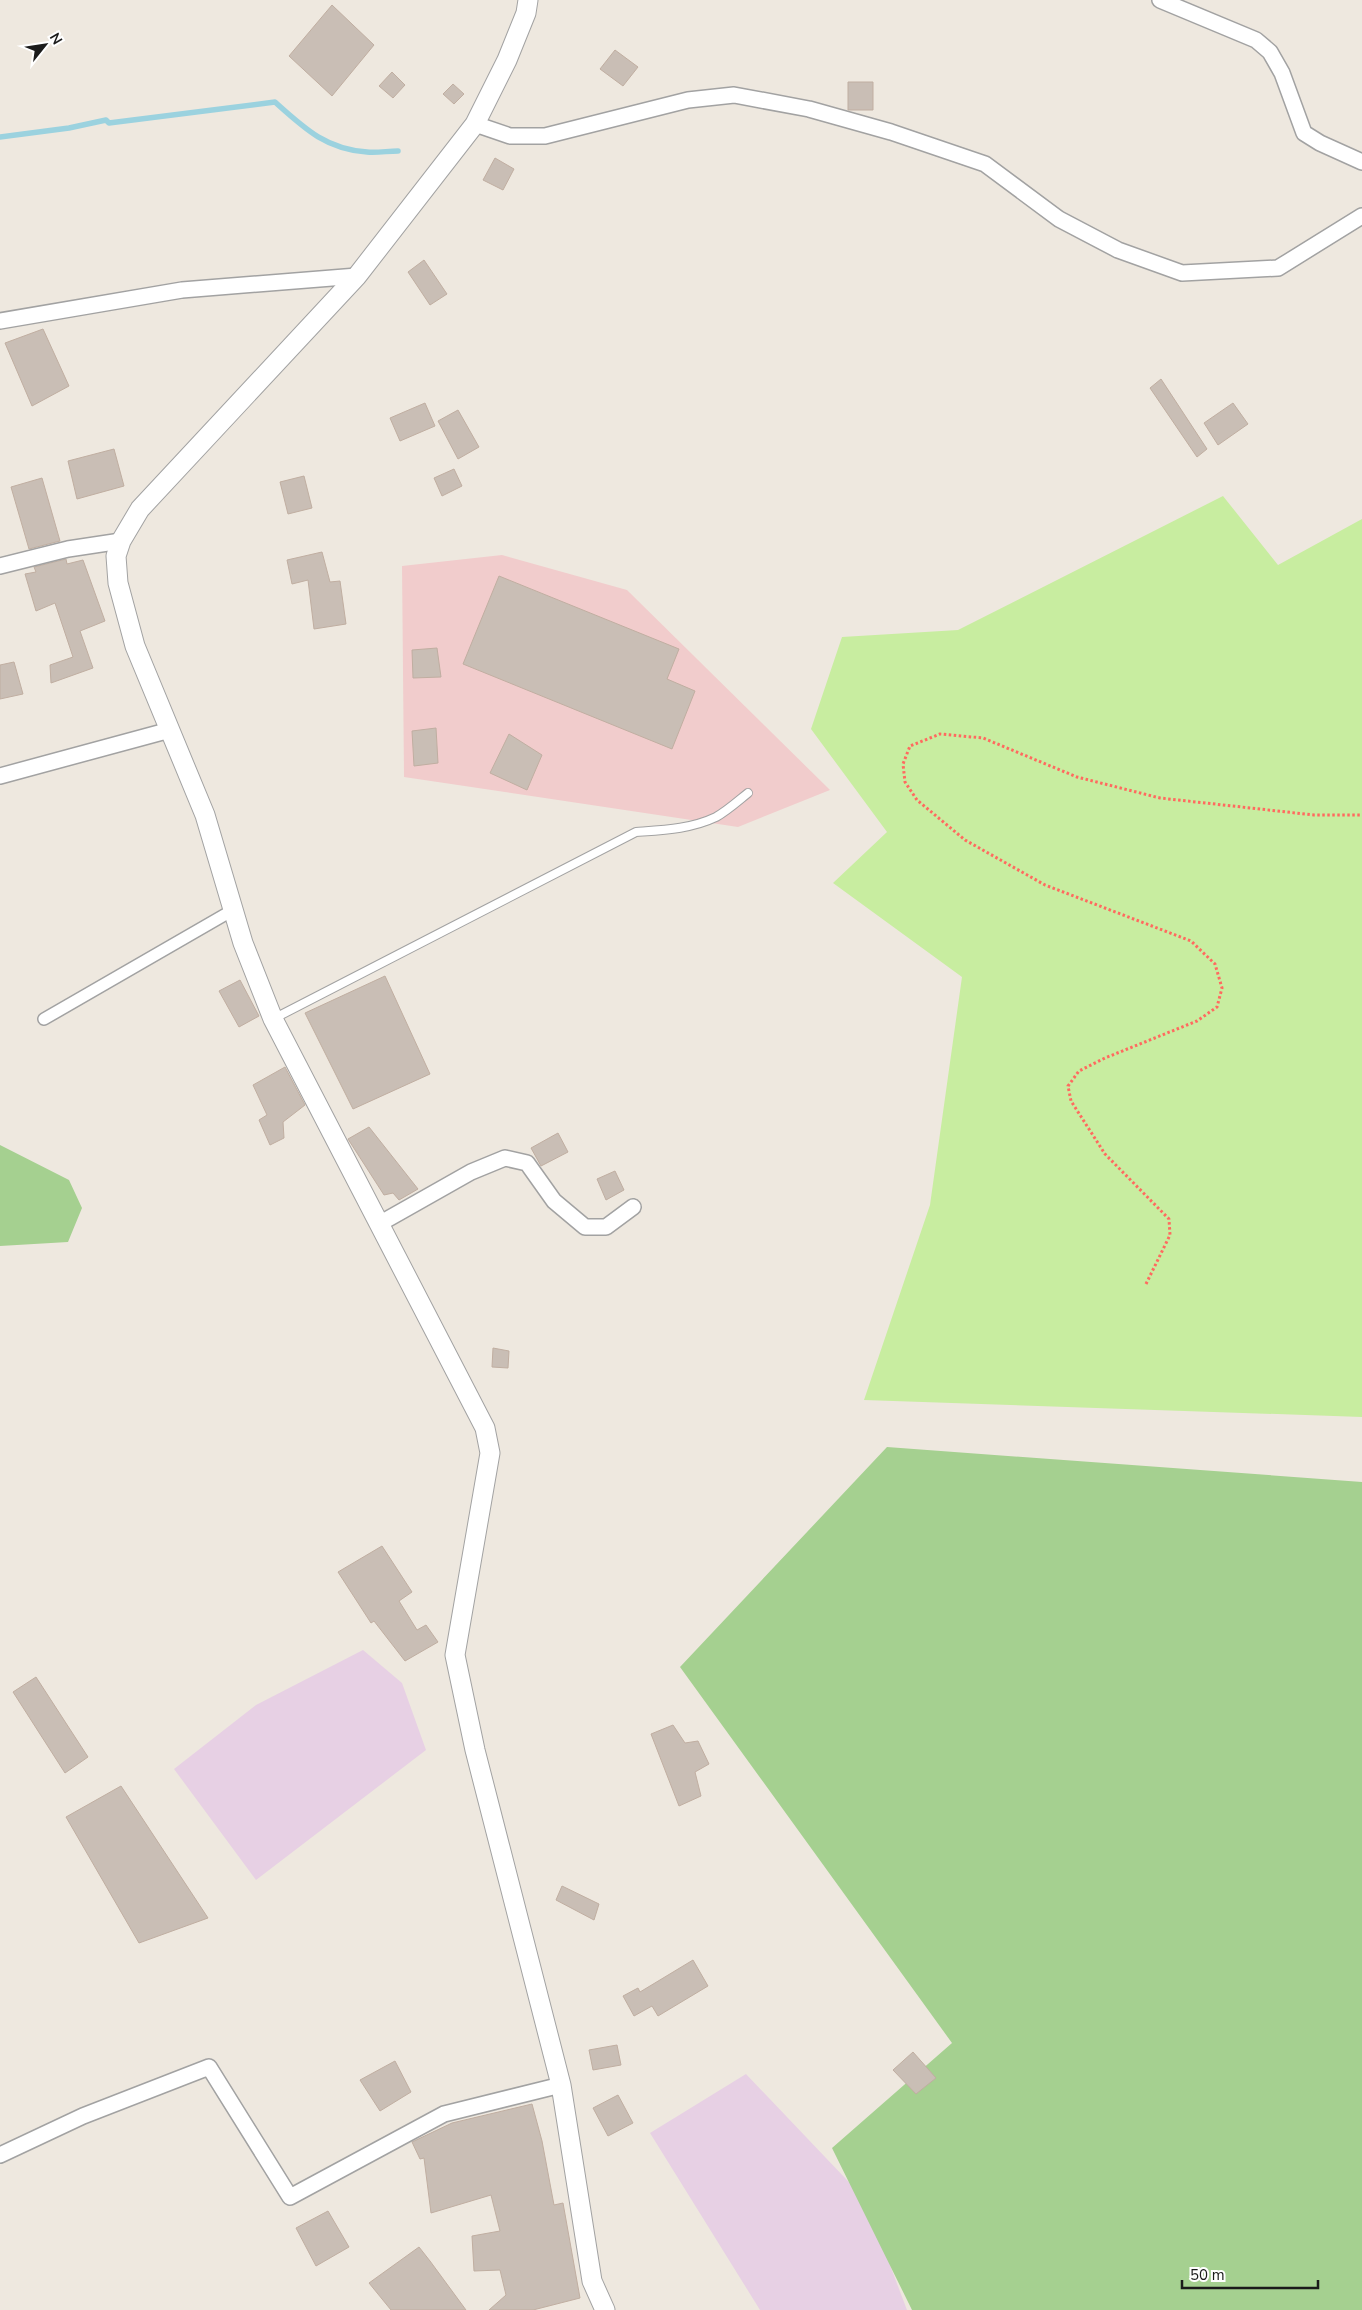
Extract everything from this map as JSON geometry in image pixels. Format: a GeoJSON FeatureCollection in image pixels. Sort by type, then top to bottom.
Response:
{"type":"FeatureCollection","features":[{"type":"Feature","properties":{"kind":"street"},"geometry":{"type":"LineString","coordinates":[[528,0],[526,13],[507,60],[475,124],[357,276],[140,509],[121,541],[116,556],[118,583],[135,646],[205,815],[244,943],[274,1019],[485,1428],[490,1452],[455,1655],[475,1750],[561,2085],[592,2281],[605,2310]]}},
{"type":"Feature","properties":{"kind":"street"},"geometry":{"type":"LineString","coordinates":[[1160,0],[1256,40],[1270,52],[1282,73],[1304,133],[1320,143],[1362,162]]}},
{"type":"Feature","properties":{"kind":"street"},"geometry":{"type":"LineString","coordinates":[[475,124],[510,136],[545,136],[688,100],[734,96],[809,109],[891,132],[985,164],[1059,219],[1118,250],[1182,273],[1278,268],[1362,216]]}},
{"type":"Feature","properties":{"kind":"street"},"geometry":{"type":"LineString","coordinates":[[0,321],[182,290],[357,276]]}},
{"type":"Feature","properties":{"kind":"street"},"geometry":{"type":"LineString","coordinates":[[0,566],[68,549],[121,541]]}},
{"type":"Feature","properties":{"kind":"street"},"geometry":{"type":"LineString","coordinates":[[0,776],[170,730]]}},
{"type":"Feature","properties":{"kind":"street"},"geometry":{"type":"LineString","coordinates":[[44,1019],[234,910]]}},
{"type":"Feature","properties":{"kind":"street"},"geometry":{"type":"LineString","coordinates":[[379,1224],[471,1172],[504,1158],[527,1163],[554,1201],[586,1227],[606,1227],[633,1207]]}},
{"type":"Feature","properties":{"kind":"street"},"geometry":{"type":"LineString","coordinates":[[0,2155],[83,2116],[209,2067],[290,2197],[444,2114],[561,2085]]}},
{"type":"Feature","properties":{"kind":"lane"},"geometry":{"type":"LineString","coordinates":[[274,1019],[636,832],[667,830],[691,825],[717,816],[748,793]]}},
{"type":"Feature","properties":{"kind":"path"},"geometry":{"type":"LineString","coordinates":[[1146,1284],[1170,1235],[1168,1219],[1105,1154],[1071,1101],[1068,1086],[1079,1071],[1105,1058],[1197,1021],[1217,1007],[1222,988],[1214,964],[1191,941],[1045,885],[965,840],[917,800],[905,782],[903,764],[910,746],[940,734],[983,738],[1077,777],[1160,798],[1314,815],[1362,815]]}},
{"type":"Feature","properties":{"kind":"shaded area"},"geometry":{"type":"Polygon","coordinates":[[[502,555],[627,590],[830,790],[738,827],[404,777],[402,566],[502,555]]]}},
{"type":"Feature","properties":{"kind":"shaded area"},"geometry":{"type":"Polygon","coordinates":[[[363,1650],[402,1683],[426,1750],[256,1880],[174,1769],[256,1705],[363,1650]]]}},
{"type":"Feature","properties":{"kind":"shaded area"},"geometry":{"type":"Polygon","coordinates":[[[746,2074],[865,2199],[907,2310],[760,2310],[650,2133],[746,2074]]]}},
{"type":"Feature","properties":{"kind":"green space"},"geometry":{"type":"Polygon","coordinates":[[[1223,496],[1278,565],[1362,519],[1362,1417],[864,1400],[930,1205],[962,977],[833,883],[887,832],[811,729],[842,637],[958,630],[1223,496]]]}},
{"type":"Feature","properties":{"kind":"green space"},"geometry":{"type":"Polygon","coordinates":[[[0,1145],[69,1180],[82,1208],[68,1242],[0,1246],[0,1145]]]}},
{"type":"Feature","properties":{"kind":"green space"},"geometry":{"type":"Polygon","coordinates":[[[887,1447],[1362,1482],[1362,2310],[912,2310],[832,2148],[952,2043],[680,1667],[887,1447]]]}},
{"type":"Feature","properties":{"kind":"building"},"geometry":{"type":"Polygon","coordinates":[[[332,5],[374,45],[332,96],[289,56],[332,5]]]}},
{"type":"Feature","properties":{"kind":"building"},"geometry":{"type":"Polygon","coordinates":[[[615,50],[638,67],[623,86],[600,69],[615,50]]]}},
{"type":"Feature","properties":{"kind":"building"},"geometry":{"type":"Polygon","coordinates":[[[392,72],[405,85],[393,98],[379,86],[392,72]]]}},
{"type":"Feature","properties":{"kind":"building"},"geometry":{"type":"Polygon","coordinates":[[[848,82],[873,82],[873,110],[848,110],[848,82]]]}},
{"type":"Feature","properties":{"kind":"building"},"geometry":{"type":"Polygon","coordinates":[[[453,84],[464,94],[454,104],[443,94],[453,84]]]}},
{"type":"Feature","properties":{"kind":"building"},"geometry":{"type":"Polygon","coordinates":[[[495,158],[514,169],[503,190],[483,180],[495,158]]]}},
{"type":"Feature","properties":{"kind":"building"},"geometry":{"type":"Polygon","coordinates":[[[424,260],[447,294],[430,305],[408,272],[424,260]]]}},
{"type":"Feature","properties":{"kind":"building"},"geometry":{"type":"Polygon","coordinates":[[[43,329],[69,386],[32,406],[5,343],[43,329]]]}},
{"type":"Feature","properties":{"kind":"building"},"geometry":{"type":"Polygon","coordinates":[[[1161,379],[1207,449],[1197,457],[1150,388],[1161,379]]]}},
{"type":"Feature","properties":{"kind":"building"},"geometry":{"type":"Polygon","coordinates":[[[425,403],[435,426],[400,441],[390,418],[425,403]]]}},
{"type":"Feature","properties":{"kind":"building"},"geometry":{"type":"Polygon","coordinates":[[[1233,403],[1248,424],[1218,445],[1204,423],[1233,403]]]}},
{"type":"Feature","properties":{"kind":"building"},"geometry":{"type":"Polygon","coordinates":[[[458,410],[479,447],[458,459],[438,421],[458,410]]]}},
{"type":"Feature","properties":{"kind":"building"},"geometry":{"type":"Polygon","coordinates":[[[114,449],[124,486],[77,499],[68,461],[114,449]]]}},
{"type":"Feature","properties":{"kind":"building"},"geometry":{"type":"Polygon","coordinates":[[[454,469],[462,486],[442,496],[434,478],[454,469]]]}},
{"type":"Feature","properties":{"kind":"building"},"geometry":{"type":"Polygon","coordinates":[[[304,476],[312,508],[288,514],[280,482],[304,476]]]}},
{"type":"Feature","properties":{"kind":"building"},"geometry":{"type":"Polygon","coordinates":[[[42,478],[60,541],[29,549],[11,487],[42,478]]]}},
{"type":"Feature","properties":{"kind":"building"},"geometry":{"type":"Polygon","coordinates":[[[322,552],[330,582],[340,581],[346,624],[314,629],[308,580],[292,584],[287,560],[322,552]]]}},
{"type":"Feature","properties":{"kind":"building"},"geometry":{"type":"Polygon","coordinates":[[[66,559],[67,564],[83,560],[105,621],[80,631],[93,668],[51,683],[50,665],[73,657],[55,603],[36,611],[25,574],[36,572],[34,567],[66,559]]]}},
{"type":"Feature","properties":{"kind":"building"},"geometry":{"type":"Polygon","coordinates":[[[499,576],[679,649],[667,679],[695,691],[672,749],[463,664],[499,576]]]}},
{"type":"Feature","properties":{"kind":"building"},"geometry":{"type":"Polygon","coordinates":[[[437,648],[441,677],[413,678],[412,650],[437,648]]]}},
{"type":"Feature","properties":{"kind":"building"},"geometry":{"type":"Polygon","coordinates":[[[14,662],[23,694],[0,699],[0,665],[14,662]]]}},
{"type":"Feature","properties":{"kind":"building"},"geometry":{"type":"Polygon","coordinates":[[[436,728],[438,763],[414,766],[412,731],[436,728]]]}},
{"type":"Feature","properties":{"kind":"building"},"geometry":{"type":"Polygon","coordinates":[[[509,734],[542,755],[527,790],[490,773],[509,734]]]}},
{"type":"Feature","properties":{"kind":"building"},"geometry":{"type":"Polygon","coordinates":[[[385,976],[430,1074],[353,1109],[305,1013],[385,976]]]}},
{"type":"Feature","properties":{"kind":"building"},"geometry":{"type":"Polygon","coordinates":[[[240,980],[259,1016],[239,1027],[219,991],[240,980]]]}},
{"type":"Feature","properties":{"kind":"building"},"geometry":{"type":"Polygon","coordinates":[[[285,1067],[305,1105],[283,1122],[284,1138],[270,1145],[259,1120],[267,1115],[253,1085],[285,1067]]]}},
{"type":"Feature","properties":{"kind":"building"},"geometry":{"type":"Polygon","coordinates":[[[369,1127],[418,1189],[399,1200],[393,1193],[384,1195],[348,1139],[369,1127]]]}},
{"type":"Feature","properties":{"kind":"building"},"geometry":{"type":"Polygon","coordinates":[[[558,1133],[568,1152],[541,1166],[531,1148],[558,1133]]]}},
{"type":"Feature","properties":{"kind":"building"},"geometry":{"type":"Polygon","coordinates":[[[615,1171],[624,1190],[606,1200],[597,1179],[615,1171]]]}},
{"type":"Feature","properties":{"kind":"building"},"geometry":{"type":"Polygon","coordinates":[[[493,1348],[509,1351],[508,1368],[492,1367],[493,1348]]]}},
{"type":"Feature","properties":{"kind":"building"},"geometry":{"type":"Polygon","coordinates":[[[382,1546],[412,1592],[399,1601],[417,1630],[426,1625],[438,1642],[405,1661],[374,1621],[371,1623],[338,1572],[382,1546]]]}},
{"type":"Feature","properties":{"kind":"building"},"geometry":{"type":"Polygon","coordinates":[[[36,1677],[88,1757],[65,1773],[13,1692],[36,1677]]]}},
{"type":"Feature","properties":{"kind":"building"},"geometry":{"type":"Polygon","coordinates":[[[673,1725],[685,1743],[698,1741],[709,1764],[695,1772],[701,1796],[679,1806],[651,1734],[673,1725]]]}},
{"type":"Feature","properties":{"kind":"building"},"geometry":{"type":"Polygon","coordinates":[[[121,1786],[208,1918],[139,1943],[66,1817],[121,1786]]]}},
{"type":"Feature","properties":{"kind":"building"},"geometry":{"type":"Polygon","coordinates":[[[562,1886],[599,1904],[594,1920],[556,1900],[562,1886]]]}},
{"type":"Feature","properties":{"kind":"building"},"geometry":{"type":"Polygon","coordinates":[[[693,1960],[708,1986],[658,2016],[652,2006],[634,2016],[623,1996],[638,1988],[640,1992],[693,1960]]]}},
{"type":"Feature","properties":{"kind":"building"},"geometry":{"type":"Polygon","coordinates":[[[617,2045],[621,2065],[593,2070],[589,2050],[617,2045]]]}},
{"type":"Feature","properties":{"kind":"building"},"geometry":{"type":"Polygon","coordinates":[[[913,2052],[936,2078],[916,2094],[893,2070],[913,2052]]]}},
{"type":"Feature","properties":{"kind":"building"},"geometry":{"type":"Polygon","coordinates":[[[395,2061],[411,2092],[380,2111],[360,2080],[395,2061]]]}},
{"type":"Feature","properties":{"kind":"building"},"geometry":{"type":"Polygon","coordinates":[[[618,2095],[633,2123],[608,2136],[593,2108],[618,2095]]]}},
{"type":"Feature","properties":{"kind":"building"},"geometry":{"type":"Polygon","coordinates":[[[532,2104],[542,2141],[554,2205],[563,2203],[580,2298],[533,2310],[489,2310],[506,2295],[500,2270],[474,2271],[472,2236],[500,2231],[491,2195],[431,2213],[424,2158],[420,2159],[412,2142],[452,2123],[532,2104]]]}},
{"type":"Feature","properties":{"kind":"building"},"geometry":{"type":"Polygon","coordinates":[[[328,2211],[349,2247],[316,2266],[296,2228],[328,2211]]]}},
{"type":"Feature","properties":{"kind":"building"},"geometry":{"type":"Polygon","coordinates":[[[419,2247],[466,2310],[391,2310],[369,2283],[419,2247]]]}},
{"type":"Feature","properties":{"kind":"waterway"},"geometry":{"type":"LineString","coordinates":[[0,137],[69,128],[106,120],[109,123],[275,102],[306,129],[340,147],[367,152],[398,151]]}}]}
